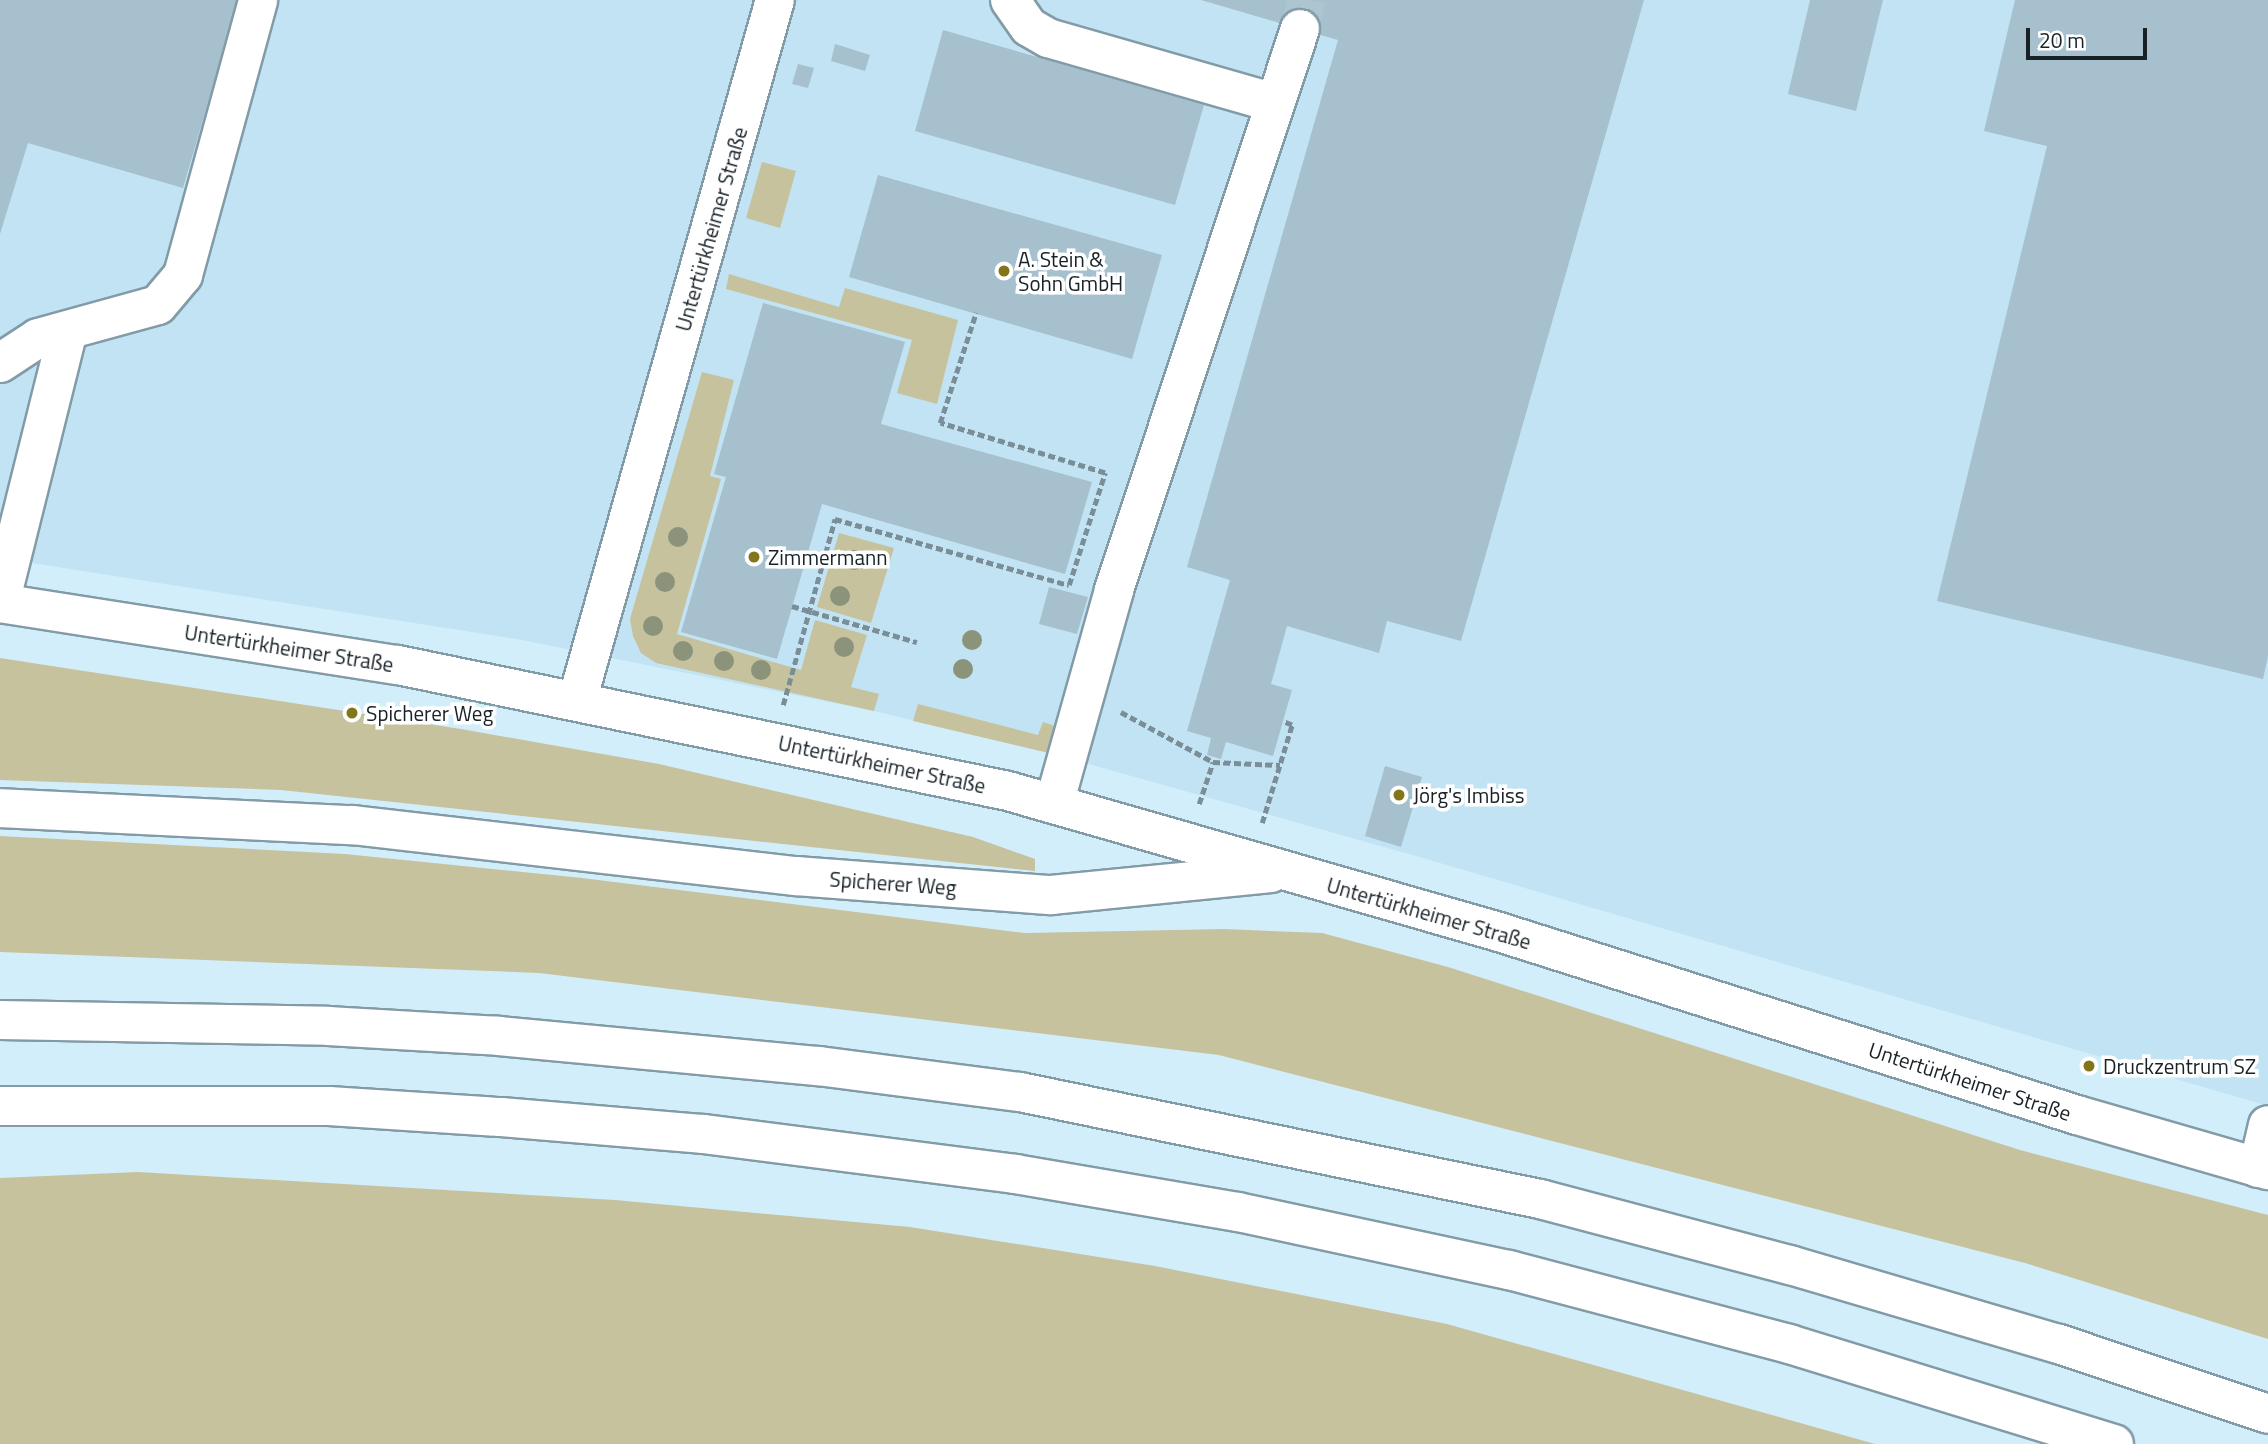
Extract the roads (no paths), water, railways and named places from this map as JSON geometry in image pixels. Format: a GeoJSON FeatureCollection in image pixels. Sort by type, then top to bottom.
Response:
{"type":"FeatureCollection","features":[{"type":"Feature","properties":{"kind":"main road"},"geometry":{"type":"LineString","coordinates":[[0,363],[38,338],[158,305],[183,275],[258,0]]}},
{"type":"Feature","properties":{"kind":"main road","name":"Untertürkheimer Straße"},"geometry":{"type":"LineString","coordinates":[[577,701],[775,0]]}},
{"type":"Feature","properties":{"kind":"main road"},"geometry":{"type":"LineString","coordinates":[[1010,0],[1029,27],[1048,38],[1275,103]]}},
{"type":"Feature","properties":{"kind":"main road"},"geometry":{"type":"LineString","coordinates":[[1054,804],[1114,590],[1300,29]]}},
{"type":"Feature","properties":{"kind":"main road"},"geometry":{"type":"LineString","coordinates":[[0,603],[68,331]]}},
{"type":"Feature","properties":{"kind":"main road","name":"Untertürkheimer Straße"},"geometry":{"type":"LineString","coordinates":[[0,603],[283,646],[577,701],[1054,804],[1499,932],[2263,1169]]}},
{"type":"Feature","properties":{"kind":"main road","name":"Spicherer Weg"},"geometry":{"type":"LineString","coordinates":[[0,808],[352,825],[796,876],[1051,895],[1284,871]]}},
{"type":"Feature","properties":{"kind":"main road"},"geometry":{"type":"LineString","coordinates":[[0,1020],[315,1025],[499,1036],[806,1064],[1020,1092],[1566,1206],[1790,1265],[2045,1340],[2268,1414]]}},
{"type":"Feature","properties":{"kind":"main road"},"geometry":{"type":"LineString","coordinates":[[0,1106],[329,1106],[501,1117],[704,1134],[1015,1174],[1238,1212],[1509,1270],[1789,1344],[2114,1444]]}},
{"type":"Feature","properties":{"kind":"main road"},"geometry":{"type":"LineString","coordinates":[[2263,1169],[2268,1125]]}},
{"type":"Feature","properties":{"kind":"tunnel"},"geometry":{"type":"LineString","coordinates":[[1300,29],[1306,0]]}},
{"type":"Feature","properties":{"kind":"place","name":"A. Stein & Sohn GmbH"},"geometry":{"type":"Point","coordinates":[1004,271]}},
{"type":"Feature","properties":{"kind":"place","name":"Zimmermann"},"geometry":{"type":"Point","coordinates":[754,557]}},
{"type":"Feature","properties":{"kind":"place","name":"Spicherer Weg"},"geometry":{"type":"Point","coordinates":[352,713]}},
{"type":"Feature","properties":{"kind":"place","name":"Jörg's Imbiss"},"geometry":{"type":"Point","coordinates":[1399,795]}},
{"type":"Feature","properties":{"kind":"place","name":"Druckzentrum SZ"},"geometry":{"type":"Point","coordinates":[2089,1066]}}]}
